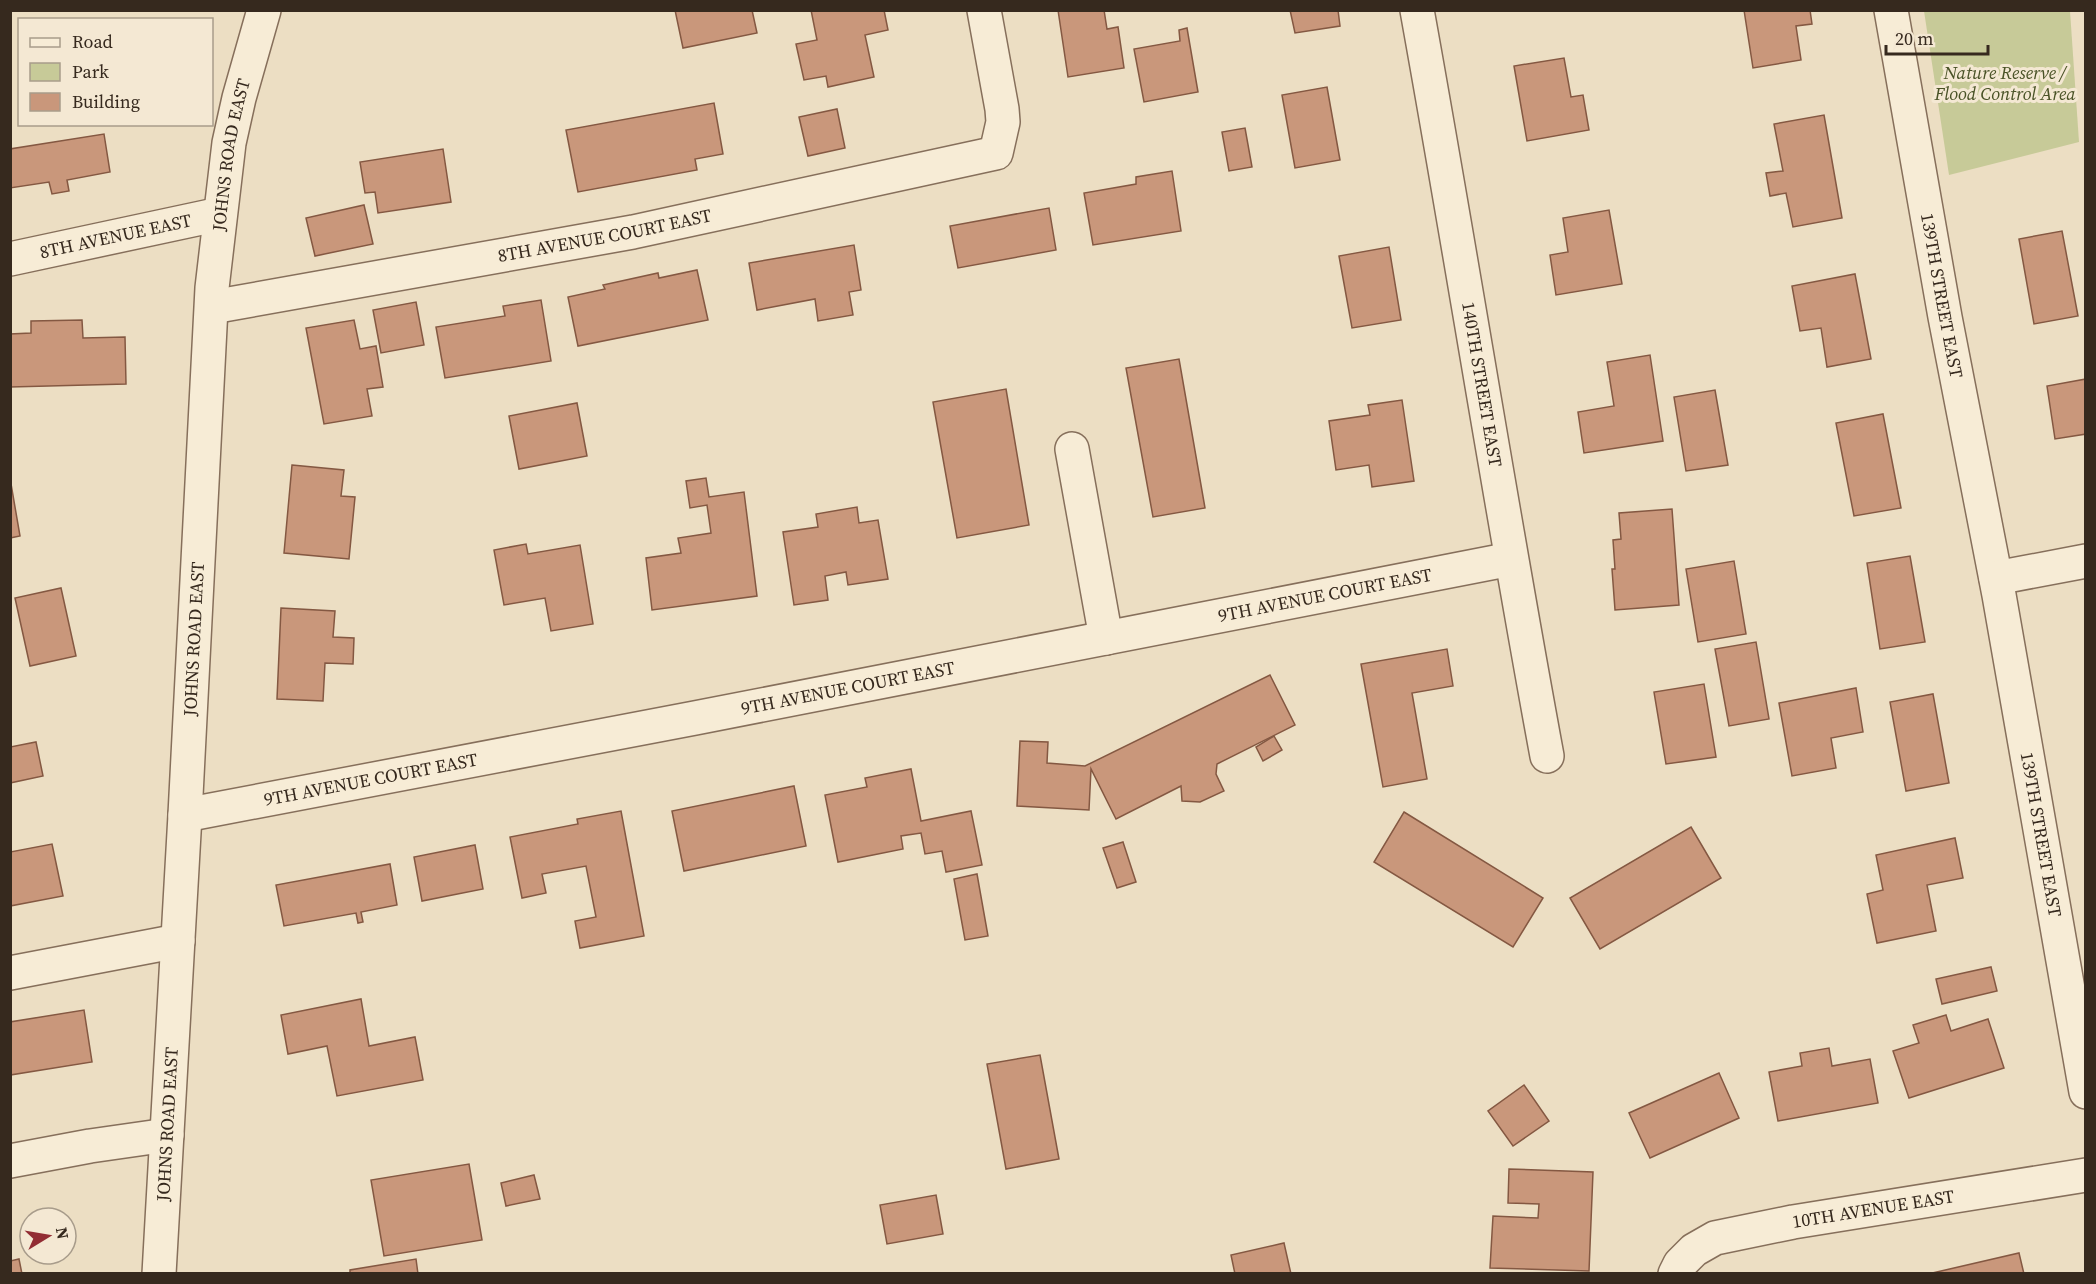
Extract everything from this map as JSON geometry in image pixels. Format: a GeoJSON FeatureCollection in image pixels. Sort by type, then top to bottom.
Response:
{"type":"FeatureCollection","features":[{"type":"Feature","properties":{"kind":"street","name":"JOHNS ROAD EAST"},"geometry":{"type":"LineString","coordinates":[[159,1274],[212,288],[229,143],[264,10]]}},
{"type":"Feature","properties":{"kind":"street","name":"8TH AVENUE COURT EAST"},"geometry":{"type":"LineString","coordinates":[[212,307],[633,232],[996,153],[1003,122],[1002,109],[984,10]]}},
{"type":"Feature","properties":{"kind":"street","name":"140TH STREET EAST"},"geometry":{"type":"LineString","coordinates":[[1417,10],[1463,268],[1510,558],[1547,756]]}},
{"type":"Feature","properties":{"kind":"street","name":"139TH STREET EAST"},"geometry":{"type":"LineString","coordinates":[[1891,10],[1945,317],[1996,578],[2085,1092]]}},
{"type":"Feature","properties":{"kind":"street","name":"8TH AVENUE EAST"},"geometry":{"type":"LineString","coordinates":[[10,259],[220,214]]}},
{"type":"Feature","properties":{"kind":"street"},"geometry":{"type":"LineString","coordinates":[[1072,449],[1106,638]]}},
{"type":"Feature","properties":{"kind":"street","name":"9TH AVENUE COURT EAST"},"geometry":{"type":"LineString","coordinates":[[185,815],[718,714],[1510,558]]}},
{"type":"Feature","properties":{"kind":"street"},"geometry":{"type":"LineString","coordinates":[[1996,578],[2085,561]]}},
{"type":"Feature","properties":{"kind":"street"},"geometry":{"type":"LineString","coordinates":[[10,973],[178,942]]}},
{"type":"Feature","properties":{"kind":"street"},"geometry":{"type":"LineString","coordinates":[[10,1161],[167,1135]]}},
{"type":"Feature","properties":{"kind":"street","name":"10TH AVENUE EAST"},"geometry":{"type":"LineString","coordinates":[[1675,1274],[1680,1264],[1694,1250],[1715,1238],[1793,1222],[2085,1175]]}},
{"type":"Feature","properties":{"kind":"green space","name":"Nature Reserve / Flood Control Area"},"geometry":{"type":"Polygon","coordinates":[[[1924,11],[2070,11],[2079,142],[1949,175],[1924,11]]]}},
{"type":"Feature","properties":{"kind":"building"},"geometry":{"type":"Polygon","coordinates":[[[675,10],[752,10],[757,33],[683,48],[675,10]]]}},
{"type":"Feature","properties":{"kind":"building"},"geometry":{"type":"Polygon","coordinates":[[[811,10],[884,10],[888,30],[865,35],[874,77],[828,87],[826,76],[804,80],[796,44],[817,40],[811,10]]]}},
{"type":"Feature","properties":{"kind":"building"},"geometry":{"type":"Polygon","coordinates":[[[1058,10],[1104,10],[1107,29],[1118,27],[1124,68],[1068,77],[1058,10]]]}},
{"type":"Feature","properties":{"kind":"building"},"geometry":{"type":"Polygon","coordinates":[[[1290,10],[1338,10],[1340,26],[1295,33],[1290,10]]]}},
{"type":"Feature","properties":{"kind":"building"},"geometry":{"type":"Polygon","coordinates":[[[1744,10],[1810,10],[1812,24],[1796,26],[1801,60],[1753,68],[1744,10]]]}},
{"type":"Feature","properties":{"kind":"building"},"geometry":{"type":"Polygon","coordinates":[[[1187,28],[1198,92],[1144,102],[1134,49],[1180,41],[1179,30],[1187,28]]]}},
{"type":"Feature","properties":{"kind":"building"},"geometry":{"type":"Polygon","coordinates":[[[1564,58],[1571,97],[1583,95],[1589,130],[1527,141],[1514,66],[1564,58]]]}},
{"type":"Feature","properties":{"kind":"building"},"geometry":{"type":"Polygon","coordinates":[[[1327,87],[1340,160],[1295,168],[1282,95],[1327,87]]]}},
{"type":"Feature","properties":{"kind":"building"},"geometry":{"type":"Polygon","coordinates":[[[714,103],[723,154],[695,159],[697,170],[578,192],[566,130],[714,103]]]}},
{"type":"Feature","properties":{"kind":"building"},"geometry":{"type":"Polygon","coordinates":[[[837,109],[845,148],[808,156],[799,117],[837,109]]]}},
{"type":"Feature","properties":{"kind":"building"},"geometry":{"type":"Polygon","coordinates":[[[1824,115],[1842,218],[1793,227],[1786,193],[1770,196],[1766,173],[1783,171],[1774,124],[1824,115]]]}},
{"type":"Feature","properties":{"kind":"building"},"geometry":{"type":"Polygon","coordinates":[[[1245,128],[1252,167],[1229,171],[1222,132],[1245,128]]]}},
{"type":"Feature","properties":{"kind":"building"},"geometry":{"type":"Polygon","coordinates":[[[104,134],[110,172],[67,180],[69,191],[52,194],[49,182],[10,188],[10,149],[104,134]]]}},
{"type":"Feature","properties":{"kind":"building"},"geometry":{"type":"Polygon","coordinates":[[[443,149],[451,202],[378,213],[375,192],[365,193],[360,162],[443,149]]]}},
{"type":"Feature","properties":{"kind":"building"},"geometry":{"type":"Polygon","coordinates":[[[1172,171],[1181,231],[1093,245],[1084,193],[1136,184],[1136,177],[1172,171]]]}},
{"type":"Feature","properties":{"kind":"building"},"geometry":{"type":"Polygon","coordinates":[[[364,205],[373,244],[315,256],[306,218],[364,205]]]}},
{"type":"Feature","properties":{"kind":"building"},"geometry":{"type":"Polygon","coordinates":[[[1049,208],[1056,250],[958,268],[950,226],[1049,208]]]}},
{"type":"Feature","properties":{"kind":"building"},"geometry":{"type":"Polygon","coordinates":[[[1609,210],[1622,284],[1556,295],[1550,255],[1568,252],[1563,218],[1609,210]]]}},
{"type":"Feature","properties":{"kind":"building"},"geometry":{"type":"Polygon","coordinates":[[[2062,231],[2078,316],[2034,324],[2019,239],[2062,231]]]}},
{"type":"Feature","properties":{"kind":"building"},"geometry":{"type":"Polygon","coordinates":[[[854,245],[861,290],[849,292],[853,315],[818,321],[815,299],[757,310],[749,263],[854,245]]]}},
{"type":"Feature","properties":{"kind":"building"},"geometry":{"type":"Polygon","coordinates":[[[1389,247],[1401,320],[1352,328],[1339,256],[1389,247]]]}},
{"type":"Feature","properties":{"kind":"building"},"geometry":{"type":"Polygon","coordinates":[[[697,270],[708,320],[578,346],[568,297],[605,289],[603,285],[658,273],[659,278],[697,270]]]}},
{"type":"Feature","properties":{"kind":"building"},"geometry":{"type":"Polygon","coordinates":[[[1855,274],[1871,359],[1827,367],[1821,328],[1800,331],[1792,286],[1855,274]]]}},
{"type":"Feature","properties":{"kind":"building"},"geometry":{"type":"Polygon","coordinates":[[[541,300],[551,361],[445,378],[436,327],[505,316],[503,306],[541,300]]]}},
{"type":"Feature","properties":{"kind":"building"},"geometry":{"type":"Polygon","coordinates":[[[416,302],[424,345],[381,353],[373,310],[416,302]]]}},
{"type":"Feature","properties":{"kind":"building"},"geometry":{"type":"Polygon","coordinates":[[[82,320],[83,338],[125,337],[126,384],[10,387],[10,334],[31,333],[31,321],[82,320]]]}},
{"type":"Feature","properties":{"kind":"building"},"geometry":{"type":"Polygon","coordinates":[[[354,320],[360,349],[376,346],[383,387],[367,389],[372,416],[324,424],[306,328],[354,320]]]}},
{"type":"Feature","properties":{"kind":"building"},"geometry":{"type":"Polygon","coordinates":[[[1650,355],[1663,441],[1584,453],[1578,412],[1614,406],[1607,362],[1650,355]]]}},
{"type":"Feature","properties":{"kind":"building"},"geometry":{"type":"Polygon","coordinates":[[[1179,359],[1205,508],[1153,517],[1126,368],[1179,359]]]}},
{"type":"Feature","properties":{"kind":"building"},"geometry":{"type":"Polygon","coordinates":[[[2086,379],[2086,434],[2055,439],[2047,386],[2086,379]]]}},
{"type":"Feature","properties":{"kind":"building"},"geometry":{"type":"Polygon","coordinates":[[[1006,389],[1029,525],[957,538],[933,402],[1006,389]]]}},
{"type":"Feature","properties":{"kind":"building"},"geometry":{"type":"Polygon","coordinates":[[[1715,390],[1728,465],[1686,471],[1674,397],[1715,390]]]}},
{"type":"Feature","properties":{"kind":"building"},"geometry":{"type":"Polygon","coordinates":[[[1402,400],[1414,481],[1372,487],[1369,465],[1336,470],[1329,421],[1370,415],[1368,405],[1402,400]]]}},
{"type":"Feature","properties":{"kind":"building"},"geometry":{"type":"Polygon","coordinates":[[[577,403],[587,456],[519,469],[509,416],[577,403]]]}},
{"type":"Feature","properties":{"kind":"building"},"geometry":{"type":"Polygon","coordinates":[[[1883,414],[1901,508],[1854,516],[1836,423],[1883,414]]]}},
{"type":"Feature","properties":{"kind":"building"},"geometry":{"type":"Polygon","coordinates":[[[292,465],[344,470],[341,496],[355,497],[349,559],[284,553],[292,465]]]}},
{"type":"Feature","properties":{"kind":"building"},"geometry":{"type":"Polygon","coordinates":[[[10,478],[20,536],[10,538],[10,478]]]}},
{"type":"Feature","properties":{"kind":"building"},"geometry":{"type":"Polygon","coordinates":[[[706,478],[709,497],[744,492],[757,596],[652,610],[646,558],[681,553],[678,538],[711,533],[707,505],[690,508],[686,481],[706,478]]]}},
{"type":"Feature","properties":{"kind":"building"},"geometry":{"type":"Polygon","coordinates":[[[857,507],[859,523],[878,520],[888,579],[848,585],[846,572],[825,576],[828,600],[794,605],[783,532],[818,527],[816,514],[857,507]]]}},
{"type":"Feature","properties":{"kind":"building"},"geometry":{"type":"Polygon","coordinates":[[[1672,509],[1679,605],[1615,610],[1612,569],[1615,569],[1613,540],[1621,539],[1619,513],[1672,509]]]}},
{"type":"Feature","properties":{"kind":"building"},"geometry":{"type":"Polygon","coordinates":[[[526,544],[528,554],[580,545],[593,624],[551,631],[545,598],[504,605],[494,550],[526,544]]]}},
{"type":"Feature","properties":{"kind":"building"},"geometry":{"type":"Polygon","coordinates":[[[1910,556],[1925,642],[1880,649],[1867,563],[1910,556]]]}},
{"type":"Feature","properties":{"kind":"building"},"geometry":{"type":"Polygon","coordinates":[[[1734,561],[1746,634],[1698,642],[1686,569],[1734,561]]]}},
{"type":"Feature","properties":{"kind":"building"},"geometry":{"type":"Polygon","coordinates":[[[61,588],[76,656],[30,666],[15,598],[61,588]]]}},
{"type":"Feature","properties":{"kind":"building"},"geometry":{"type":"Polygon","coordinates":[[[281,608],[335,611],[333,637],[354,638],[353,664],[325,663],[323,701],[277,699],[281,608]]]}},
{"type":"Feature","properties":{"kind":"building"},"geometry":{"type":"Polygon","coordinates":[[[1756,642],[1769,719],[1729,726],[1715,649],[1756,642]]]}},
{"type":"Feature","properties":{"kind":"building"},"geometry":{"type":"Polygon","coordinates":[[[1447,649],[1453,686],[1412,693],[1427,779],[1383,787],[1361,664],[1447,649]]]}},
{"type":"Feature","properties":{"kind":"building"},"geometry":{"type":"Polygon","coordinates":[[[1270,675],[1295,725],[1217,764],[1216,774],[1224,791],[1200,802],[1182,801],[1181,786],[1116,819],[1091,769],[1089,810],[1017,806],[1020,741],[1048,742],[1047,763],[1085,766],[1270,675]]]}},
{"type":"Feature","properties":{"kind":"building"},"geometry":{"type":"Polygon","coordinates":[[[1704,684],[1716,757],[1666,764],[1654,692],[1704,684]]]}},
{"type":"Feature","properties":{"kind":"building"},"geometry":{"type":"Polygon","coordinates":[[[1856,688],[1863,732],[1831,738],[1836,768],[1792,776],[1779,703],[1856,688]]]}},
{"type":"Feature","properties":{"kind":"building"},"geometry":{"type":"Polygon","coordinates":[[[1933,694],[1949,783],[1906,791],[1890,702],[1933,694]]]}},
{"type":"Feature","properties":{"kind":"building"},"geometry":{"type":"Polygon","coordinates":[[[1274,736],[1282,750],[1263,761],[1256,747],[1274,736]]]}},
{"type":"Feature","properties":{"kind":"building"},"geometry":{"type":"Polygon","coordinates":[[[36,742],[43,776],[10,783],[10,747],[36,742]]]}},
{"type":"Feature","properties":{"kind":"building"},"geometry":{"type":"Polygon","coordinates":[[[911,769],[921,821],[971,811],[982,865],[946,872],[942,851],[925,854],[921,833],[901,836],[903,849],[838,862],[825,795],[867,787],[865,778],[911,769]]]}},
{"type":"Feature","properties":{"kind":"building"},"geometry":{"type":"Polygon","coordinates":[[[794,786],[806,846],[684,871],[672,811],[794,786]]]}},
{"type":"Feature","properties":{"kind":"building"},"geometry":{"type":"Polygon","coordinates":[[[621,811],[644,936],[580,948],[575,921],[596,917],[586,866],[542,874],[546,893],[522,898],[510,837],[578,824],[577,819],[621,811]]]}},
{"type":"Feature","properties":{"kind":"building"},"geometry":{"type":"Polygon","coordinates":[[[1404,812],[1543,898],[1513,947],[1374,862],[1404,812]]]}},
{"type":"Feature","properties":{"kind":"building"},"geometry":{"type":"Polygon","coordinates":[[[1691,827],[1721,878],[1600,949],[1570,898],[1691,827]]]}},
{"type":"Feature","properties":{"kind":"building"},"geometry":{"type":"Polygon","coordinates":[[[1955,838],[1963,878],[1927,885],[1936,931],[1877,943],[1867,894],[1883,890],[1876,855],[1955,838]]]}},
{"type":"Feature","properties":{"kind":"building"},"geometry":{"type":"Polygon","coordinates":[[[1123,842],[1136,882],[1117,888],[1103,848],[1123,842]]]}},
{"type":"Feature","properties":{"kind":"building"},"geometry":{"type":"Polygon","coordinates":[[[52,844],[63,896],[10,906],[10,852],[52,844]]]}},
{"type":"Feature","properties":{"kind":"building"},"geometry":{"type":"Polygon","coordinates":[[[475,845],[483,889],[422,901],[414,857],[475,845]]]}},
{"type":"Feature","properties":{"kind":"building"},"geometry":{"type":"Polygon","coordinates":[[[390,864],[397,905],[361,912],[363,922],[358,923],[356,913],[284,926],[276,885],[390,864]]]}},
{"type":"Feature","properties":{"kind":"building"},"geometry":{"type":"Polygon","coordinates":[[[977,874],[988,936],[965,940],[954,879],[977,874]]]}},
{"type":"Feature","properties":{"kind":"building"},"geometry":{"type":"Polygon","coordinates":[[[1991,967],[1997,991],[1942,1004],[1936,979],[1991,967]]]}},
{"type":"Feature","properties":{"kind":"building"},"geometry":{"type":"Polygon","coordinates":[[[361,999],[369,1046],[415,1037],[423,1080],[337,1096],[327,1046],[288,1054],[281,1015],[361,999]]]}},
{"type":"Feature","properties":{"kind":"building"},"geometry":{"type":"Polygon","coordinates":[[[84,1010],[92,1062],[10,1075],[10,1022],[84,1010]]]}},
{"type":"Feature","properties":{"kind":"building"},"geometry":{"type":"Polygon","coordinates":[[[1946,1015],[1951,1031],[1988,1019],[2004,1068],[1909,1098],[1893,1051],[1919,1043],[1913,1025],[1946,1015]]]}},
{"type":"Feature","properties":{"kind":"building"},"geometry":{"type":"Polygon","coordinates":[[[1829,1048],[1832,1066],[1870,1059],[1878,1103],[1778,1121],[1769,1072],[1802,1066],[1800,1053],[1829,1048]]]}},
{"type":"Feature","properties":{"kind":"building"},"geometry":{"type":"Polygon","coordinates":[[[1040,1055],[1059,1159],[1006,1169],[987,1064],[1040,1055]]]}},
{"type":"Feature","properties":{"kind":"building"},"geometry":{"type":"Polygon","coordinates":[[[1719,1073],[1739,1118],[1650,1158],[1629,1113],[1719,1073]]]}},
{"type":"Feature","properties":{"kind":"building"},"geometry":{"type":"Polygon","coordinates":[[[1524,1085],[1549,1121],[1513,1146],[1488,1111],[1524,1085]]]}},
{"type":"Feature","properties":{"kind":"building"},"geometry":{"type":"Polygon","coordinates":[[[469,1164],[482,1240],[384,1256],[371,1180],[469,1164]]]}},
{"type":"Feature","properties":{"kind":"building"},"geometry":{"type":"Polygon","coordinates":[[[1509,1169],[1593,1172],[1589,1271],[1490,1268],[1493,1216],[1538,1218],[1539,1204],[1508,1203],[1509,1169]]]}},
{"type":"Feature","properties":{"kind":"building"},"geometry":{"type":"Polygon","coordinates":[[[534,1175],[540,1199],[506,1206],[501,1183],[534,1175]]]}},
{"type":"Feature","properties":{"kind":"building"},"geometry":{"type":"Polygon","coordinates":[[[936,1195],[943,1234],[887,1244],[880,1205],[936,1195]]]}},
{"type":"Feature","properties":{"kind":"building"},"geometry":{"type":"Polygon","coordinates":[[[1284,1243],[1291,1274],[1235,1274],[1231,1255],[1284,1243]]]}},
{"type":"Feature","properties":{"kind":"building"},"geometry":{"type":"Polygon","coordinates":[[[2019,1253],[2024,1274],[1928,1274],[2019,1253]]]}},
{"type":"Feature","properties":{"kind":"building"},"geometry":{"type":"Polygon","coordinates":[[[18,1259],[22,1274],[10,1274],[10,1261],[18,1259]]]}},
{"type":"Feature","properties":{"kind":"building"},"geometry":{"type":"Polygon","coordinates":[[[416,1259],[418,1274],[350,1274],[350,1270],[416,1259]]]}}]}
